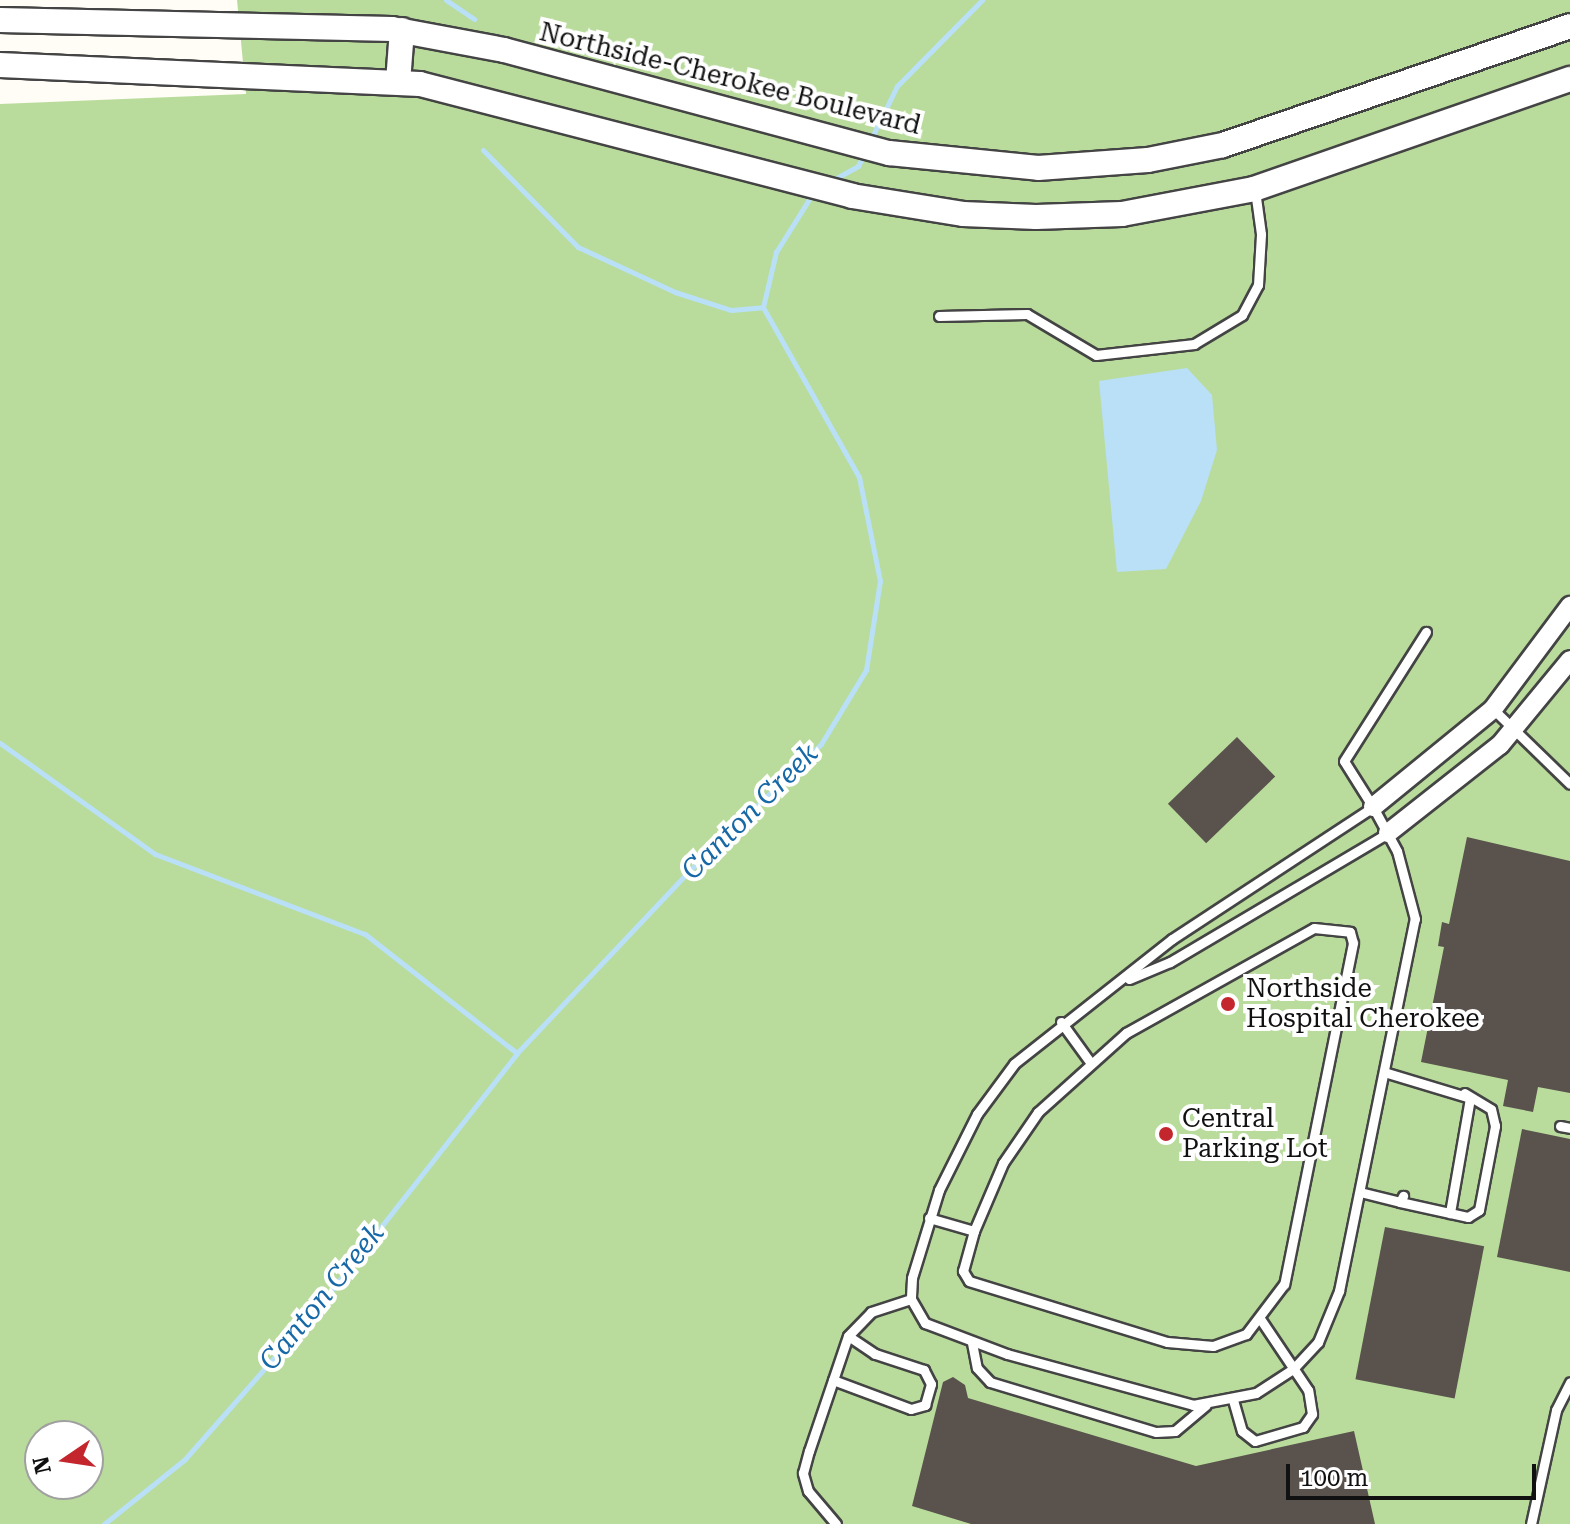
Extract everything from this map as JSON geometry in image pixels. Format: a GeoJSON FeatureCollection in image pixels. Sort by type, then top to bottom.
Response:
{"type":"FeatureCollection","features":[{"type":"Feature","properties":{"kind":"street","name":"Northside-Cherokee Boulevard"},"geometry":{"type":"LineString","coordinates":[[0,20],[402,30],[504,50],[889,153],[977,165],[1077,167],[1188,153],[1296,123],[1570,26]]}},
{"type":"Feature","properties":{"kind":"street"},"geometry":{"type":"LineString","coordinates":[[398,82],[402,30]]}},
{"type":"Feature","properties":{"kind":"street"},"geometry":{"type":"LineString","coordinates":[[0,65],[398,82],[487,97],[852,196],[963,214],[1122,214],[1254,189],[1570,79]]}},
{"type":"Feature","properties":{"kind":"street"},"geometry":{"type":"LineString","coordinates":[[1373,807],[1493,709],[1570,606]]}},
{"type":"Feature","properties":{"kind":"street"},"geometry":{"type":"LineString","coordinates":[[1388,833],[1467,775],[1514,729],[1570,660]]}},
{"type":"Feature","properties":{"kind":"lane"},"geometry":{"type":"LineString","coordinates":[[939,316],[1027,314],[1096,355],[1194,344],[1242,315],[1258,285],[1261,234],[1254,189]]}},
{"type":"Feature","properties":{"kind":"lane"},"geometry":{"type":"LineString","coordinates":[[1373,807],[1172,939],[1122,981],[1061,1022],[1014,1064],[977,1114],[929,1218],[911,1299],[925,1323],[972,1343],[1152,1398],[1206,1405],[1233,1400],[1293,1369],[1331,1317],[1360,1192],[1415,919],[1407,875],[1388,833],[1373,807],[1344,761],[1426,632]]}},
{"type":"Feature","properties":{"kind":"lane"},"geometry":{"type":"LineString","coordinates":[[1493,709],[1570,784]]}},
{"type":"Feature","properties":{"kind":"lane"},"geometry":{"type":"LineString","coordinates":[[1122,981],[1170,962],[1388,833]]}},
{"type":"Feature","properties":{"kind":"lane"},"geometry":{"type":"LineString","coordinates":[[1314,928],[1350,932],[1353,943],[1284,1284],[1261,1320],[1229,1342],[1197,1347],[1063,1311],[965,1279],[974,1231],[1017,1142],[1090,1062],[1126,1033],[1314,928]]}},
{"type":"Feature","properties":{"kind":"lane"},"geometry":{"type":"LineString","coordinates":[[1061,1022],[1090,1062]]}},
{"type":"Feature","properties":{"kind":"lane"},"geometry":{"type":"LineString","coordinates":[[1360,1192],[1401,1199],[1468,1217],[1479,1210],[1495,1126],[1491,1109],[1464,1093],[1384,1072]]}},
{"type":"Feature","properties":{"kind":"lane"},"geometry":{"type":"LineString","coordinates":[[1450,1213],[1473,1106],[1464,1093]]}},
{"type":"Feature","properties":{"kind":"lane"},"geometry":{"type":"LineString","coordinates":[[929,1218],[974,1231]]}},
{"type":"Feature","properties":{"kind":"lane"},"geometry":{"type":"LineString","coordinates":[[836,1524],[808,1491],[803,1473],[833,1380],[848,1336],[871,1312],[911,1299]]}},
{"type":"Feature","properties":{"kind":"lane"},"geometry":{"type":"LineString","coordinates":[[1233,1400],[1247,1438],[1303,1427],[1313,1406],[1261,1320]]}},
{"type":"Feature","properties":{"kind":"lane"},"geometry":{"type":"LineString","coordinates":[[833,1380],[911,1409],[925,1405],[931,1384],[924,1370],[875,1354],[848,1336]]}},
{"type":"Feature","properties":{"kind":"lane"},"geometry":{"type":"LineString","coordinates":[[972,1343],[977,1368],[990,1382],[1156,1432],[1175,1431],[1206,1405]]}},
{"type":"Feature","properties":{"kind":"lane"},"geometry":{"type":"LineString","coordinates":[[1531,1524],[1556,1410],[1570,1382]]}},
{"type":"Feature","properties":{"kind":"green space"},"geometry":{"type":"Polygon","coordinates":[[[237,0],[1570,0],[1570,1524],[0,1524],[0,104],[246,94],[237,0]]]}},
{"type":"Feature","properties":{"kind":"water"},"geometry":{"type":"Polygon","coordinates":[[[1187,368],[1212,395],[1217,450],[1201,501],[1166,569],[1117,572],[1099,381],[1187,368]]]}},
{"type":"Feature","properties":{"kind":"building"},"geometry":{"type":"Polygon","coordinates":[[[1237,737],[1275,777],[1206,843],[1168,804],[1237,737]]]}},
{"type":"Feature","properties":{"kind":"building"},"geometry":{"type":"Polygon","coordinates":[[[1467,837],[1570,861],[1570,1093],[1538,1087],[1533,1112],[1503,1106],[1508,1080],[1421,1062],[1444,947],[1438,946],[1442,922],[1449,924],[1467,837]]]}},
{"type":"Feature","properties":{"kind":"building"},"geometry":{"type":"Polygon","coordinates":[[[1522,1129],[1570,1139],[1570,1272],[1497,1257],[1522,1129]]]}},
{"type":"Feature","properties":{"kind":"building"},"geometry":{"type":"Polygon","coordinates":[[[1385,1227],[1484,1246],[1455,1398],[1355,1379],[1385,1227]]]}},
{"type":"Feature","properties":{"kind":"building"},"geometry":{"type":"Polygon","coordinates":[[[953,1377],[965,1385],[968,1398],[1196,1466],[1354,1431],[1375,1524],[971,1524],[912,1506],[943,1382],[953,1377]]]}},
{"type":"Feature","properties":{"kind":"waterway"},"geometry":{"type":"LineString","coordinates":[[446,0],[474,19]]}},
{"type":"Feature","properties":{"kind":"waterway","name":"Canton Creek"},"geometry":{"type":"LineString","coordinates":[[871,139],[897,86],[982,0]]}},
{"type":"Feature","properties":{"kind":"waterway"},"geometry":{"type":"LineString","coordinates":[[483,150],[578,247],[675,292],[731,310],[763,307]]}},
{"type":"Feature","properties":{"kind":"waterway","name":"Canton Creek"},"geometry":{"type":"LineString","coordinates":[[831,181],[858,166],[865,152]]}},
{"type":"Feature","properties":{"kind":"waterway","name":"Canton Creek"},"geometry":{"type":"LineString","coordinates":[[104,1524],[185,1459],[315,1311],[517,1053],[687,873],[821,744],[866,670],[880,581],[859,477],[763,307],[776,252],[813,193]]}},
{"type":"Feature","properties":{"kind":"waterway"},"geometry":{"type":"LineString","coordinates":[[0,743],[155,854],[365,934],[517,1053]]}},
{"type":"Feature","properties":{"kind":"place","name":"Northside Hospital Cherokee"},"geometry":{"type":"Point","coordinates":[1228,1004]}},
{"type":"Feature","properties":{"kind":"place","name":"Central Parking Lot"},"geometry":{"type":"Point","coordinates":[1166,1134]}}]}
